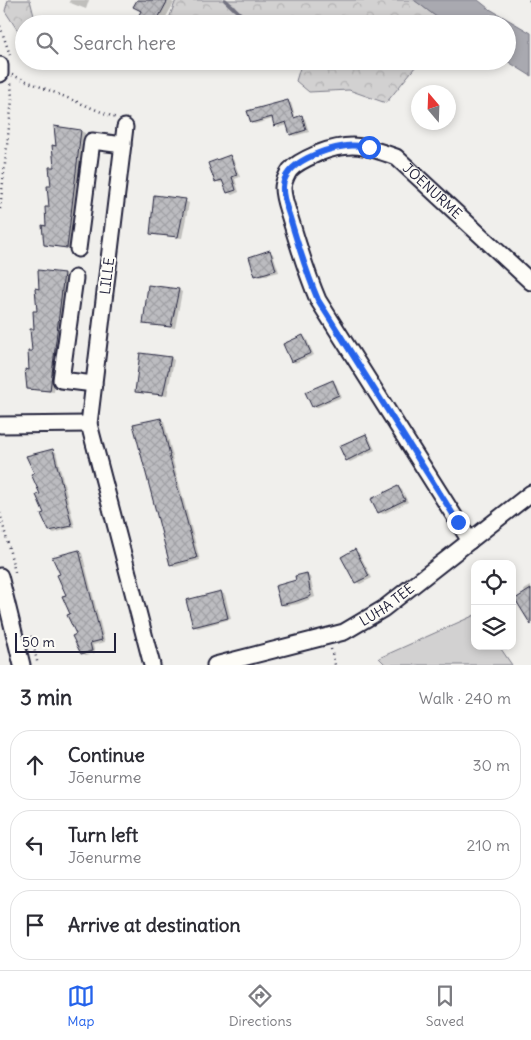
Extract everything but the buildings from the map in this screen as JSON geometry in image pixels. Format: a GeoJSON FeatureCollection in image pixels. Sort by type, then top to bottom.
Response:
{"type":"FeatureCollection","features":[{"type":"Feature","properties":{"kind":"street","name":"LILLE"},"geometry":{"type":"LineString","coordinates":[[125,127],[89,424],[152,665]]}},
{"type":"Feature","properties":{"kind":"street"},"geometry":{"type":"LineString","coordinates":[[78,249],[92,141],[123,145]]}},
{"type":"Feature","properties":{"kind":"street","name":"JÕENURME"},"geometry":{"type":"LineString","coordinates":[[470,541],[318,300],[304,266],[285,201],[283,187],[285,179],[290,170],[306,158],[328,150],[348,146],[369,147],[396,157],[531,282]]}},
{"type":"Feature","properties":{"kind":"street"},"geometry":{"type":"LineString","coordinates":[[75,278],[61,380],[94,384]]}},
{"type":"Feature","properties":{"kind":"street"},"geometry":{"type":"LineString","coordinates":[[0,425],[89,424]]}},
{"type":"Feature","properties":{"kind":"street","name":"LUHA TEE"},"geometry":{"type":"LineString","coordinates":[[215,665],[344,632],[383,609],[531,493]]}},
{"type":"Feature","properties":{"kind":"street"},"geometry":{"type":"LineString","coordinates":[[0,576],[22,665]]}},
{"type":"Feature","properties":{"kind":"path"},"geometry":{"type":"LineString","coordinates":[[0,26],[5,67],[12,100],[0,209]]}},
{"type":"Feature","properties":{"kind":"path"},"geometry":{"type":"LineString","coordinates":[[5,67],[120,120],[125,127]]}},
{"type":"Feature","properties":{"kind":"green space"},"geometry":{"type":"Polygon","coordinates":[[[8,0],[30,0],[34,15],[15,15],[15,26],[5,11],[8,0]]]}},
{"type":"Feature","properties":{"kind":"green space"},"geometry":{"type":"Polygon","coordinates":[[[176,0],[414,0],[434,15],[170,15],[176,0]]]}},
{"type":"Feature","properties":{"kind":"green space"},"geometry":{"type":"Polygon","coordinates":[[[299,70],[413,70],[386,103],[349,90],[309,92],[296,81],[299,70]]]}},
{"type":"Feature","properties":{"kind":"green space"},"geometry":{"type":"Polygon","coordinates":[[[471,617],[471,650],[502,650],[512,665],[386,665],[379,658],[471,617]]]}},
{"type":"Feature","properties":{"kind":"shaded area"},"geometry":{"type":"Polygon","coordinates":[[[414,0],[478,0],[500,15],[434,15],[414,0]]]}},
{"type":"Feature","properties":{"kind":"shaded area"},"geometry":{"type":"Polygon","coordinates":[[[516,24],[531,33],[531,76],[516,67],[516,24]]]}},
{"type":"Feature","properties":{"kind":"waterway"},"geometry":{"type":"LineString","coordinates":[[225,0],[241,15]]}},
{"type":"Feature","properties":{"kind":"route"},"geometry":{"type":"LineString","coordinates":[[369,147],[348,146],[328,150],[306,158],[290,170],[285,179],[283,187],[285,201],[304,266],[318,300],[458,522]]}}]}
